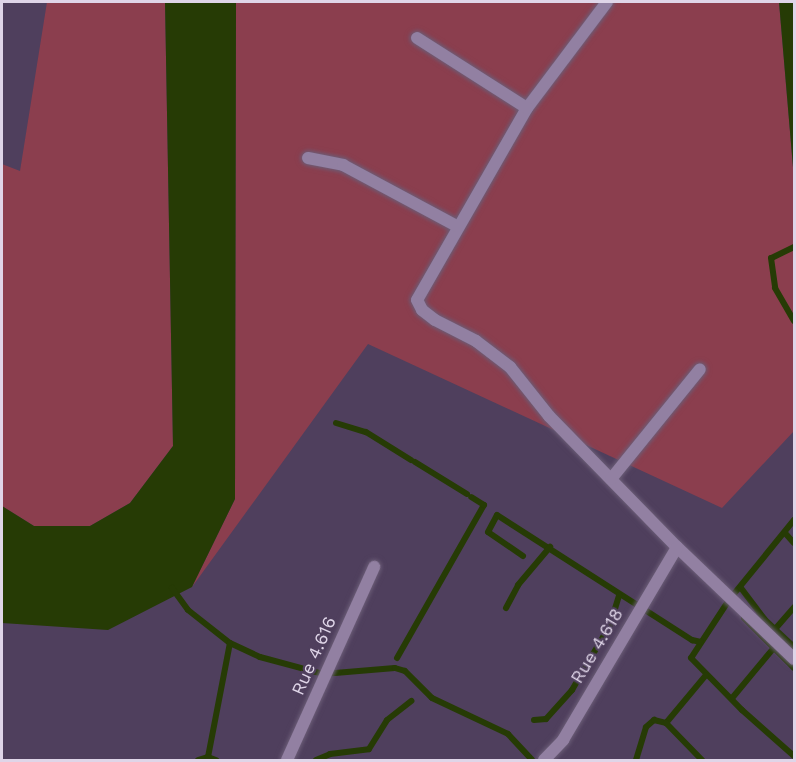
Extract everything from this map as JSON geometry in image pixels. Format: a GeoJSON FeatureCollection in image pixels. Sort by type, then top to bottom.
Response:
{"type":"FeatureCollection","features":[{"type":"Feature","properties":{"kind":"street"},"geometry":{"type":"LineString","coordinates":[[607,2],[527,108],[418,292],[422,310],[510,367],[549,416],[677,547],[795,658]]}},
{"type":"Feature","properties":{"kind":"street"},"geometry":{"type":"LineString","coordinates":[[417,38],[527,108]]}},
{"type":"Feature","properties":{"kind":"street"},"geometry":{"type":"LineString","coordinates":[[308,158],[343,165],[457,226]]}},
{"type":"Feature","properties":{"kind":"street"},"geometry":{"type":"LineString","coordinates":[[611,479],[700,369]]}},
{"type":"Feature","properties":{"kind":"street","name":"Rue 4.618"},"geometry":{"type":"LineString","coordinates":[[544,760],[562,740],[677,547]]}},
{"type":"Feature","properties":{"kind":"street","name":"Rue 4.616"},"geometry":{"type":"LineString","coordinates":[[287,760],[374,567]]}},
{"type":"Feature","properties":{"kind":"shaded area"},"geometry":{"type":"Polygon","coordinates":[[[47,2],[165,2],[173,446],[130,503],[90,526],[34,526],[2,506],[2,164],[20,171],[47,2]]]}},
{"type":"Feature","properties":{"kind":"shaded area"},"geometry":{"type":"Polygon","coordinates":[[[165,2],[236,2],[235,499],[192,587],[108,630],[2,623],[2,506],[34,526],[90,526],[130,503],[173,446],[165,2]]]}},
{"type":"Feature","properties":{"kind":"shaded area"},"geometry":{"type":"Polygon","coordinates":[[[236,2],[779,2],[794,179],[794,431],[722,508],[368,344],[192,587],[235,499],[236,2]]]}},
{"type":"Feature","properties":{"kind":"shaded area"},"geometry":{"type":"Polygon","coordinates":[[[779,2],[794,2],[794,179],[779,2]]]}},
{"type":"Feature","properties":{"kind":"waterway"},"geometry":{"type":"LineString","coordinates":[[794,247],[771,258],[775,288],[794,321]]}},
{"type":"Feature","properties":{"kind":"waterway"},"geometry":{"type":"LineString","coordinates":[[336,423],[366,432],[411,460]]}},
{"type":"Feature","properties":{"kind":"waterway"},"geometry":{"type":"LineString","coordinates":[[415,462],[467,494]]}},
{"type":"Feature","properties":{"kind":"waterway"},"geometry":{"type":"LineString","coordinates":[[397,658],[484,505],[471,497]]}},
{"type":"Feature","properties":{"kind":"waterway"},"geometry":{"type":"LineString","coordinates":[[523,556],[488,532],[497,515],[692,640],[701,642]]}},
{"type":"Feature","properties":{"kind":"waterway"},"geometry":{"type":"LineString","coordinates":[[794,520],[729,600],[691,658],[742,710],[794,756]]}},
{"type":"Feature","properties":{"kind":"waterway"},"geometry":{"type":"LineString","coordinates":[[785,533],[794,543]]}},
{"type":"Feature","properties":{"kind":"waterway"},"geometry":{"type":"LineString","coordinates":[[506,608],[518,585],[550,547]]}},
{"type":"Feature","properties":{"kind":"waterway"},"geometry":{"type":"LineString","coordinates":[[172,588],[188,610],[230,643],[260,657],[323,674],[395,668],[405,671],[432,698],[508,734],[532,760]]}},
{"type":"Feature","properties":{"kind":"waterway"},"geometry":{"type":"LineString","coordinates":[[741,588],[764,619],[794,647]]}},
{"type":"Feature","properties":{"kind":"waterway"},"geometry":{"type":"LineString","coordinates":[[534,720],[546,719],[572,690],[610,625],[619,595]]}},
{"type":"Feature","properties":{"kind":"waterway"},"geometry":{"type":"LineString","coordinates":[[776,628],[794,607]]}},
{"type":"Feature","properties":{"kind":"waterway"},"geometry":{"type":"LineString","coordinates":[[744,618],[794,668]]}},
{"type":"Feature","properties":{"kind":"waterway"},"geometry":{"type":"LineString","coordinates":[[208,757],[230,643]]}},
{"type":"Feature","properties":{"kind":"waterway"},"geometry":{"type":"LineString","coordinates":[[733,697],[772,650]]}},
{"type":"Feature","properties":{"kind":"waterway"},"geometry":{"type":"LineString","coordinates":[[666,723],[706,675]]}},
{"type":"Feature","properties":{"kind":"waterway"},"geometry":{"type":"LineString","coordinates":[[316,760],[330,754],[369,749],[387,720],[411,701]]}},
{"type":"Feature","properties":{"kind":"waterway"},"geometry":{"type":"LineString","coordinates":[[636,760],[646,727],[654,720],[666,723],[702,760]]}},
{"type":"Feature","properties":{"kind":"waterway"},"geometry":{"type":"LineString","coordinates":[[198,760],[208,757],[216,760]]}}]}
